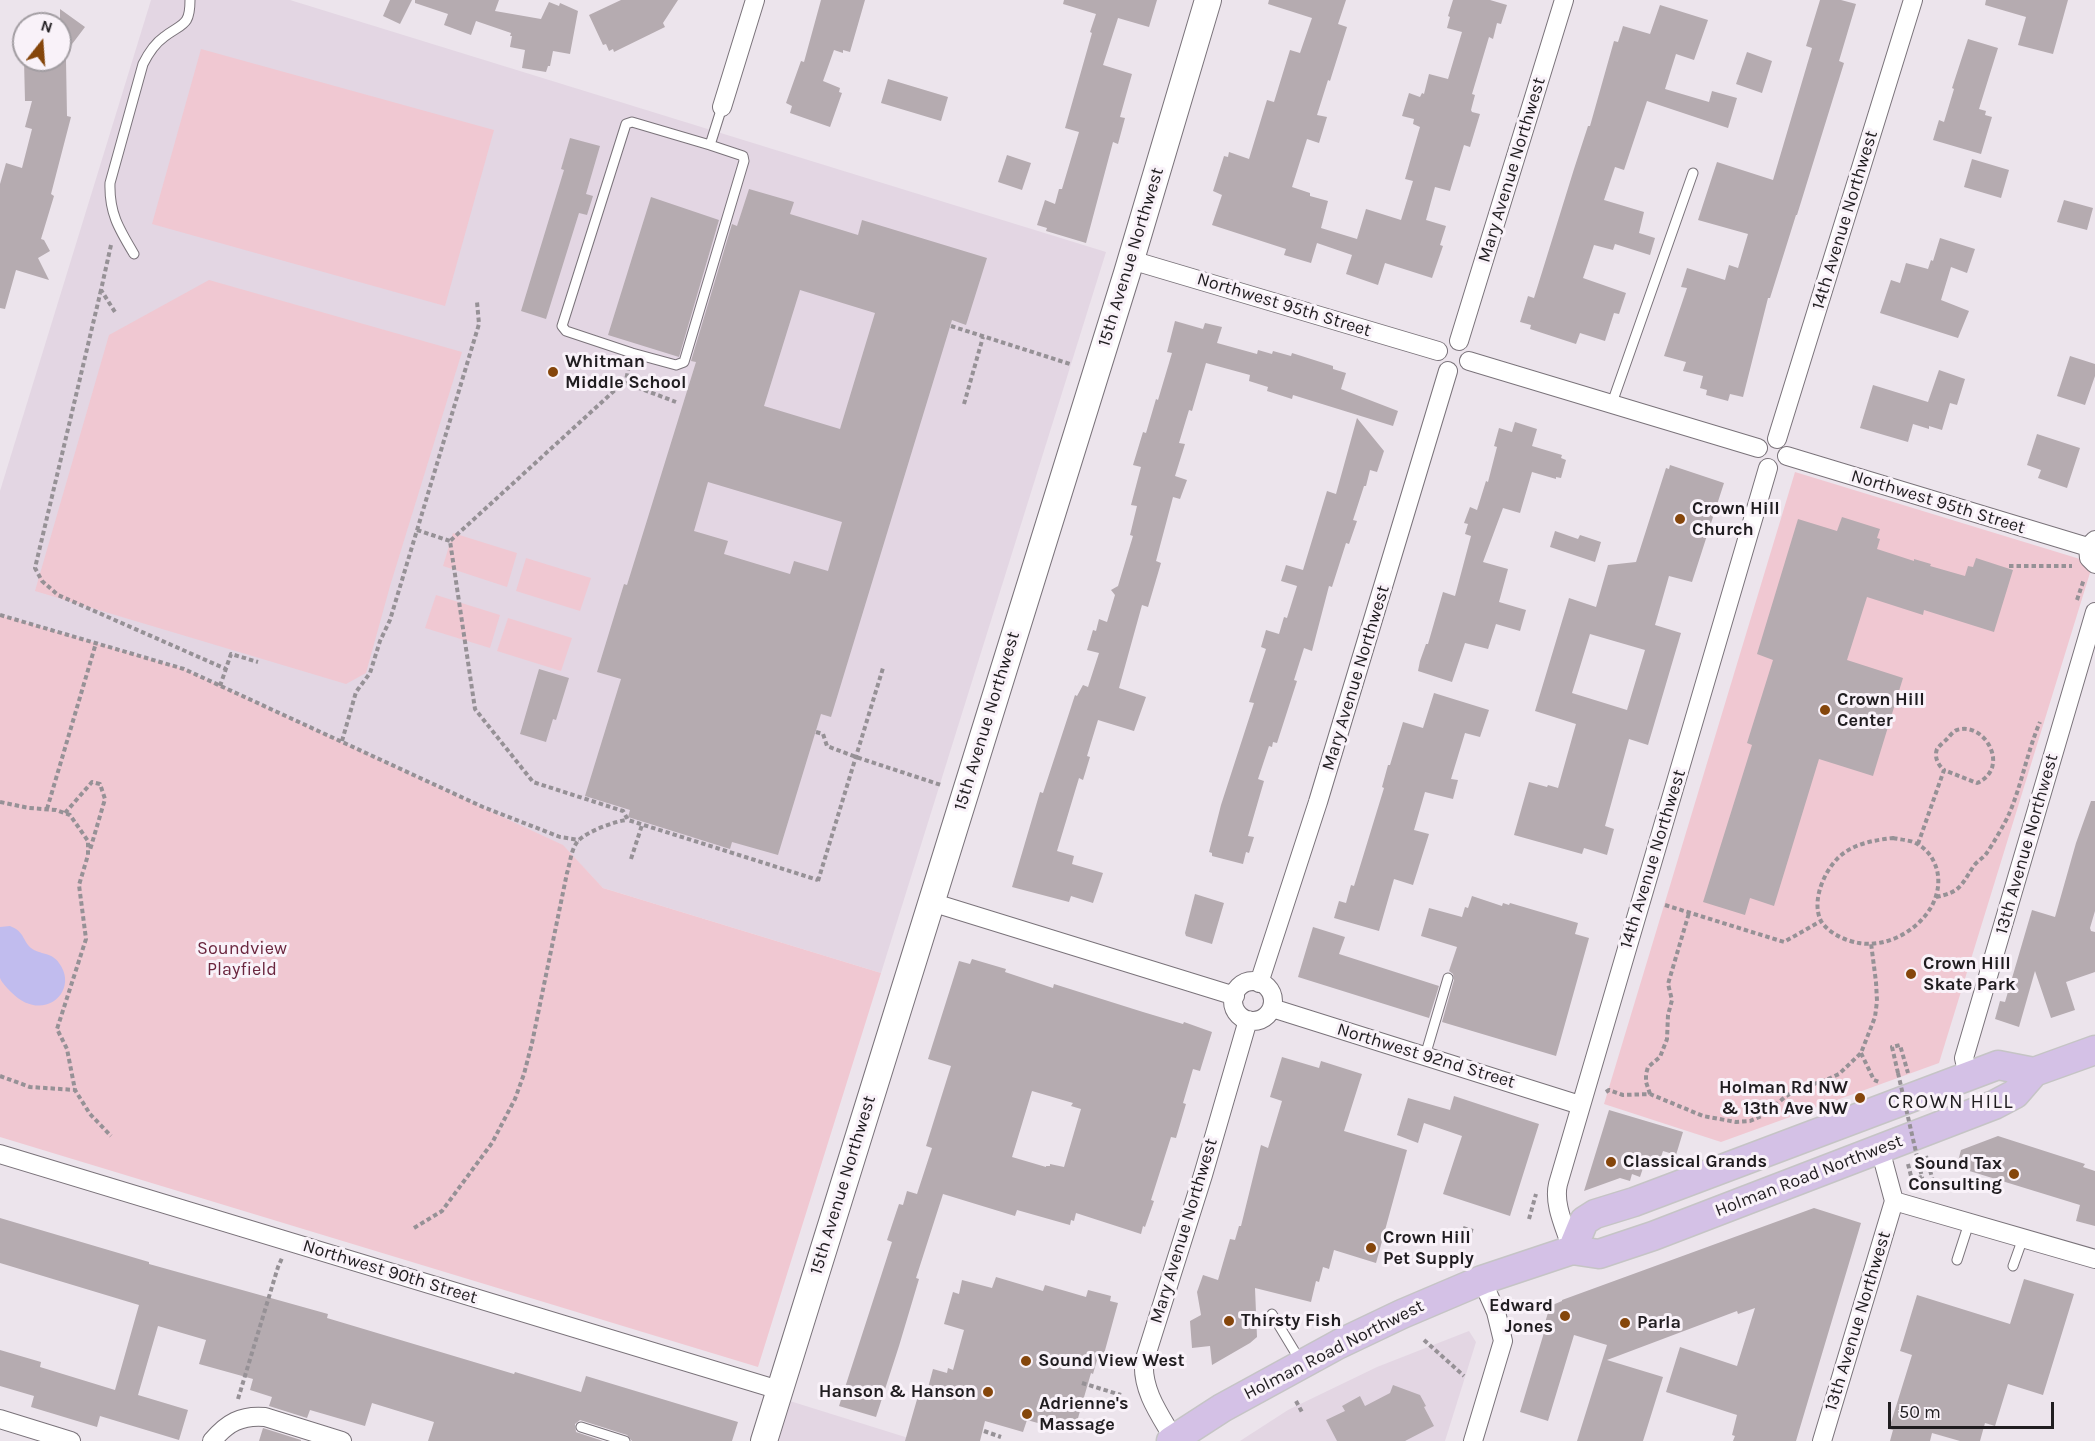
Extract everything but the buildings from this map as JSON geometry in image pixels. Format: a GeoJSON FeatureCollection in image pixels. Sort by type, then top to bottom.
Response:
{"type":"FeatureCollection","features":[{"type":"Feature","properties":{"kind":"main road","name":"15th Avenue Northwest"},"geometry":{"type":"LineString","coordinates":[[764,1441],[1131,260],[1208,0]]}},
{"type":"Feature","properties":{"kind":"main road","name":"Holman Road Northwest"},"geometry":{"type":"LineString","coordinates":[[1174,1440],[1222,1408],[1302,1364],[1402,1314],[1482,1280],[1572,1250],[1599,1254],[1653,1236],[2007,1099],[2015,1094],[2034,1072],[2095,1050]]}},
{"type":"Feature","properties":{"kind":"main road","name":"Holman Road Northwest"},"geometry":{"type":"LineString","coordinates":[[1572,1250],[1584,1221],[1595,1214],[1645,1198],[1998,1065],[2034,1072]]}},
{"type":"Feature","properties":{"kind":"street"},"geometry":{"type":"LineString","coordinates":[[722,107],[755,0]]}},
{"type":"Feature","properties":{"kind":"street","name":"Mary Avenue Northwest"},"geometry":{"type":"LineString","coordinates":[[1459,341],[1564,0]]}},
{"type":"Feature","properties":{"kind":"street","name":"14th Avenue Northwest"},"geometry":{"type":"LineString","coordinates":[[1777,439],[1913,0]]}},
{"type":"Feature","properties":{"kind":"street","name":"Northwest 95th Street"},"geometry":{"type":"LineString","coordinates":[[1131,260],[1438,351]]}},
{"type":"Feature","properties":{"kind":"street"},"geometry":{"type":"LineString","coordinates":[[1446,341],[1459,341],[1470,351],[1469,361],[1462,371],[1457,373],[1448,371],[1439,364],[1438,351],[1446,341]]}},
{"type":"Feature","properties":{"kind":"street"},"geometry":{"type":"LineString","coordinates":[[1469,361],[1758,448]]}},
{"type":"Feature","properties":{"kind":"street","name":"Mary Avenue Northwest"},"geometry":{"type":"LineString","coordinates":[[1259,983],[1318,802],[1448,371]]}},
{"type":"Feature","properties":{"kind":"street"},"geometry":{"type":"LineString","coordinates":[[1777,439],[1784,444],[1787,456],[1780,467],[1768,468],[1759,461],[1758,448],[1765,440],[1777,439]]}},
{"type":"Feature","properties":{"kind":"street","name":"Northwest 95th Street"},"geometry":{"type":"LineString","coordinates":[[1787,456],[2091,544]]}},
{"type":"Feature","properties":{"kind":"street","name":"14th Avenue Northwest"},"geometry":{"type":"LineString","coordinates":[[1572,1250],[1556,1194],[1580,1105],[1768,468]]}},
{"type":"Feature","properties":{"kind":"street"},"geometry":{"type":"LineString","coordinates":[[2087,566],[2091,544]]}},
{"type":"Feature","properties":{"kind":"street","name":"13th Avenue Northwest"},"geometry":{"type":"LineString","coordinates":[[1968,1076],[1964,1058],[2095,612]]}},
{"type":"Feature","properties":{"kind":"street"},"geometry":{"type":"LineString","coordinates":[[931,902],[1235,996]]}},
{"type":"Feature","properties":{"kind":"street"},"geometry":{"type":"LineString","coordinates":[[1259,983],[1269,989],[1272,995],[1272,1008],[1263,1018],[1248,1020],[1236,1011],[1235,996],[1244,984],[1259,983]]}},
{"type":"Feature","properties":{"kind":"street","name":"Northwest 92nd Street"},"geometry":{"type":"LineString","coordinates":[[1272,1008],[1580,1105]]}},
{"type":"Feature","properties":{"kind":"street","name":"Mary Avenue Northwest"},"geometry":{"type":"LineString","coordinates":[[1174,1440],[1149,1393],[1144,1380],[1144,1362],[1203,1175],[1248,1020]]}},
{"type":"Feature","properties":{"kind":"street"},"geometry":{"type":"LineString","coordinates":[[1880,1149],[1894,1201],[2095,1259]]}},
{"type":"Feature","properties":{"kind":"street","name":"Northwest 90th Street"},"geometry":{"type":"LineString","coordinates":[[0,1154],[779,1390]]}},
{"type":"Feature","properties":{"kind":"street","name":"13th Avenue Northwest"},"geometry":{"type":"LineString","coordinates":[[1822,1441],[1894,1201]]}},
{"type":"Feature","properties":{"kind":"street"},"geometry":{"type":"LineString","coordinates":[[1473,1441],[1503,1341],[1496,1312],[1482,1280]]}},
{"type":"Feature","properties":{"kind":"street"},"geometry":{"type":"LineString","coordinates":[[222,1431],[246,1417],[265,1417],[342,1441]]}},
{"type":"Feature","properties":{"kind":"street"},"geometry":{"type":"LineString","coordinates":[[0,1419],[69,1441]]}},
{"type":"Feature","properties":{"kind":"lane"},"geometry":{"type":"LineString","coordinates":[[134,254],[115,223],[109,200],[110,183],[143,64],[151,50],[162,38],[184,24],[190,14],[190,0]]}},
{"type":"Feature","properties":{"kind":"lane"},"geometry":{"type":"LineString","coordinates":[[710,145],[722,107]]}},
{"type":"Feature","properties":{"kind":"lane"},"geometry":{"type":"LineString","coordinates":[[632,122],[710,145],[743,156],[744,160],[684,362],[676,365],[566,331],[562,326],[626,124],[632,122]]}},
{"type":"Feature","properties":{"kind":"lane"},"geometry":{"type":"LineString","coordinates":[[1612,403],[1693,173]]}},
{"type":"Feature","properties":{"kind":"lane"},"geometry":{"type":"LineString","coordinates":[[1425,1056],[1448,978]]}},
{"type":"Feature","properties":{"kind":"lane"},"geometry":{"type":"LineString","coordinates":[[1957,1260],[1969,1223]]}},
{"type":"Feature","properties":{"kind":"lane"},"geometry":{"type":"LineString","coordinates":[[2013,1266],[2023,1238]]}},
{"type":"Feature","properties":{"kind":"lane"},"geometry":{"type":"LineString","coordinates":[[1272,1314],[1302,1364]]}},
{"type":"Feature","properties":{"kind":"lane"},"geometry":{"type":"LineString","coordinates":[[581,1427],[625,1441]]}},
{"type":"Feature","properties":{"kind":"path"},"geometry":{"type":"LineString","coordinates":[[115,223],[35,568],[42,581],[58,596],[226,669]]}},
{"type":"Feature","properties":{"kind":"path"},"geometry":{"type":"LineString","coordinates":[[101,290],[115,312]]}},
{"type":"Feature","properties":{"kind":"path"},"geometry":{"type":"LineString","coordinates":[[342,741],[356,692],[370,673],[380,641],[390,620],[479,324],[477,302]]}},
{"type":"Feature","properties":{"kind":"path"},"geometry":{"type":"LineString","coordinates":[[951,326],[1070,364]]}},
{"type":"Feature","properties":{"kind":"path"},"geometry":{"type":"LineString","coordinates":[[964,404],[983,336]]}},
{"type":"Feature","properties":{"kind":"path"},"geometry":{"type":"LineString","coordinates":[[450,541],[624,381],[676,402]]}},
{"type":"Feature","properties":{"kind":"path"},"geometry":{"type":"LineString","coordinates":[[417,530],[450,541]]}},
{"type":"Feature","properties":{"kind":"path"},"geometry":{"type":"LineString","coordinates":[[450,541],[476,709],[533,782],[623,811],[627,817],[642,825],[818,881],[882,668]]}},
{"type":"Feature","properties":{"kind":"path"},"geometry":{"type":"LineString","coordinates":[[2009,566],[2087,566],[2077,602]]}},
{"type":"Feature","properties":{"kind":"path"},"geometry":{"type":"LineString","coordinates":[[0,615],[184,669],[504,816],[560,837],[579,840]]}},
{"type":"Feature","properties":{"kind":"path"},"geometry":{"type":"LineString","coordinates":[[47,810],[96,643]]}},
{"type":"Feature","properties":{"kind":"path"},"geometry":{"type":"LineString","coordinates":[[220,686],[231,654],[258,662]]}},
{"type":"Feature","properties":{"kind":"path"},"geometry":{"type":"LineString","coordinates":[[1936,897],[1951,894],[1961,886],[1974,865],[1986,854],[2008,815],[2032,740],[2044,714]]}},
{"type":"Feature","properties":{"kind":"path"},"geometry":{"type":"LineString","coordinates":[[1959,729],[1972,732],[1982,736],[1989,744],[1994,759],[1993,768],[1986,779],[1977,783],[1944,770],[1939,765],[1936,756],[1937,749],[1954,731],[1959,729]]}},
{"type":"Feature","properties":{"kind":"path"},"geometry":{"type":"LineString","coordinates":[[816,732],[823,734],[827,746],[856,758],[941,785]]}},
{"type":"Feature","properties":{"kind":"path"},"geometry":{"type":"LineString","coordinates":[[1918,844],[1944,770]]}},
{"type":"Feature","properties":{"kind":"path"},"geometry":{"type":"LineString","coordinates":[[65,813],[92,782],[100,784],[105,799],[79,885],[86,939],[57,1029],[67,1049],[75,1090],[90,1114],[111,1136]]}},
{"type":"Feature","properties":{"kind":"path"},"geometry":{"type":"LineString","coordinates":[[0,802],[56,810],[70,815],[88,841],[88,855]]}},
{"type":"Feature","properties":{"kind":"path"},"geometry":{"type":"LineString","coordinates":[[414,1228],[442,1211],[492,1143],[515,1099],[532,1043],[574,847],[579,840],[627,817]]}},
{"type":"Feature","properties":{"kind":"path"},"geometry":{"type":"LineString","coordinates":[[631,859],[642,825]]}},
{"type":"Feature","properties":{"kind":"path"},"geometry":{"type":"LineString","coordinates":[[1893,838],[1918,844],[1928,852],[1935,863],[1938,876],[1936,897],[1931,909],[1915,928],[1887,941],[1862,944],[1839,936],[1821,921],[1818,907],[1822,885],[1838,858],[1850,849],[1879,839],[1893,838]]}},
{"type":"Feature","properties":{"kind":"path"},"geometry":{"type":"LineString","coordinates":[[1665,905],[1784,942],[1821,921]]}},
{"type":"Feature","properties":{"kind":"path"},"geometry":{"type":"LineString","coordinates":[[1650,1094],[1646,1074],[1648,1067],[1660,1057],[1667,1039],[1668,1016],[1672,1000],[1668,984],[1689,913]]}},
{"type":"Feature","properties":{"kind":"path"},"geometry":{"type":"LineString","coordinates":[[1609,1090],[1623,1095],[1650,1094],[1664,1102],[1718,1120],[1736,1122],[1750,1121],[1764,1115],[1786,1096],[1839,1074],[1861,1053],[1875,1017],[1877,1001],[1871,943]]}},
{"type":"Feature","properties":{"kind":"path"},"geometry":{"type":"LineString","coordinates":[[1907,1160],[1912,1180],[1922,1177],[1892,1047],[1900,1045],[1909,1077]]}},
{"type":"Feature","properties":{"kind":"path"},"geometry":{"type":"LineString","coordinates":[[1861,1053],[1874,1080],[1886,1085]]}},
{"type":"Feature","properties":{"kind":"path"},"geometry":{"type":"LineString","coordinates":[[0,1076],[30,1087],[75,1090]]}},
{"type":"Feature","properties":{"kind":"path"},"geometry":{"type":"LineString","coordinates":[[1926,1155],[1933,1181],[1928,1199]]}},
{"type":"Feature","properties":{"kind":"path"},"geometry":{"type":"LineString","coordinates":[[1463,1228],[1473,1231]]}},
{"type":"Feature","properties":{"kind":"path"},"geometry":{"type":"LineString","coordinates":[[222,1431],[278,1267]]}},
{"type":"Feature","properties":{"kind":"path"},"geometry":{"type":"LineString","coordinates":[[1424,1340],[1464,1376]]}},
{"type":"Feature","properties":{"kind":"path"},"geometry":{"type":"LineString","coordinates":[[1082,1383],[1121,1395]]}},
{"type":"Feature","properties":{"kind":"path"},"geometry":{"type":"LineString","coordinates":[[1296,1401],[1303,1414]]}},
{"type":"Feature","properties":{"kind":"path"},"geometry":{"type":"LineString","coordinates":[[984,1431],[1001,1437]]}},
{"type":"Feature","properties":{"kind":"shaded area","name":"Whitman Middle School"},"geometry":{"type":"Polygon","coordinates":[[[151,0],[290,0],[1106,252],[881,973],[603,888],[562,845],[184,669],[0,615],[0,491],[151,0]]]}},
{"type":"Feature","properties":{"kind":"shaded area"},"geometry":{"type":"Polygon","coordinates":[[[10,926],[21,933],[31,948],[53,957],[59,963],[65,984],[55,1000],[46,1005],[35,1005],[23,1001],[5,986],[0,978],[0,927],[10,926]]]}},
{"type":"Feature","properties":{"kind":"shaded area"},"geometry":{"type":"Polygon","coordinates":[[[1469,1331],[1476,1342],[1445,1441],[1240,1441],[1288,1410],[1377,1367],[1469,1331]]]}},
{"type":"Feature","properties":{"kind":"shaded area"},"geometry":{"type":"Polygon","coordinates":[[[777,1397],[918,1441],[764,1441],[777,1397]]]}},
{"type":"Feature","properties":{"kind":"green space"},"geometry":{"type":"Polygon","coordinates":[[[201,49],[494,130],[445,306],[152,224],[201,49]]]}},
{"type":"Feature","properties":{"kind":"green space"},"geometry":{"type":"Polygon","coordinates":[[[209,280],[462,352],[390,586],[366,673],[346,684],[35,591],[109,335],[209,280]]]}},
{"type":"Feature","properties":{"kind":"green space"},"geometry":{"type":"Polygon","coordinates":[[[1795,472],[2093,563],[1939,1063],[1721,1142],[1604,1104],[1795,472]]]}},
{"type":"Feature","properties":{"kind":"green space"},"geometry":{"type":"Polygon","coordinates":[[[453,533],[517,553],[507,587],[443,566],[453,533]]]}},
{"type":"Feature","properties":{"kind":"green space"},"geometry":{"type":"Polygon","coordinates":[[[526,558],[591,578],[580,611],[516,591],[526,558]]]}},
{"type":"Feature","properties":{"kind":"green space"},"geometry":{"type":"Polygon","coordinates":[[[436,595],[500,615],[490,648],[425,628],[436,595]]]}},
{"type":"Feature","properties":{"kind":"green space","name":"Soundview Playfield"},"geometry":{"type":"Polygon","coordinates":[[[0,615],[184,669],[563,845],[603,888],[881,973],[758,1367],[0,1137],[0,615]]]}},
{"type":"Feature","properties":{"kind":"green space"},"geometry":{"type":"Polygon","coordinates":[[[508,618],[572,638],[561,671],[497,651],[508,618]]]}},
{"type":"Feature","properties":{"kind":"place","name":"Whitman Middle School"},"geometry":{"type":"Point","coordinates":[553,372]}},
{"type":"Feature","properties":{"kind":"place","name":"Crown Hill Church"},"geometry":{"type":"Point","coordinates":[1680,519]}},
{"type":"Feature","properties":{"kind":"place","name":"Crown Hill Center"},"geometry":{"type":"Point","coordinates":[1825,710]}},
{"type":"Feature","properties":{"kind":"place","name":"Crown Hill Skate Park"},"geometry":{"type":"Point","coordinates":[1911,974]}},
{"type":"Feature","properties":{"kind":"place","name":"Holman Rd NW & 13th Ave NW"},"geometry":{"type":"Point","coordinates":[1860,1098]}},
{"type":"Feature","properties":{"kind":"place","name":"Classical Grands"},"geometry":{"type":"Point","coordinates":[1611,1162]}},
{"type":"Feature","properties":{"kind":"place","name":"Sound Tax Consulting"},"geometry":{"type":"Point","coordinates":[2014,1174]}},
{"type":"Feature","properties":{"kind":"place","name":"Crown Hill Pet Supply"},"geometry":{"type":"Point","coordinates":[1371,1248]}},
{"type":"Feature","properties":{"kind":"place","name":"Edward Jones"},"geometry":{"type":"Point","coordinates":[1565,1316]}},
{"type":"Feature","properties":{"kind":"place","name":"Thirsty Fish"},"geometry":{"type":"Point","coordinates":[1229,1321]}},
{"type":"Feature","properties":{"kind":"place","name":"Parla"},"geometry":{"type":"Point","coordinates":[1625,1323]}},
{"type":"Feature","properties":{"kind":"place","name":"Sound View West"},"geometry":{"type":"Point","coordinates":[1026,1361]}},
{"type":"Feature","properties":{"kind":"place","name":"Hanson & Hanson"},"geometry":{"type":"Point","coordinates":[988,1392]}},
{"type":"Feature","properties":{"kind":"place","name":"Adrienne's Massage"},"geometry":{"type":"Point","coordinates":[1027,1414]}},
{"type":"Feature","properties":{"kind":"district","name":"CROWN HILL"},"geometry":{"type":"Point","coordinates":[1951,1102]}}]}
